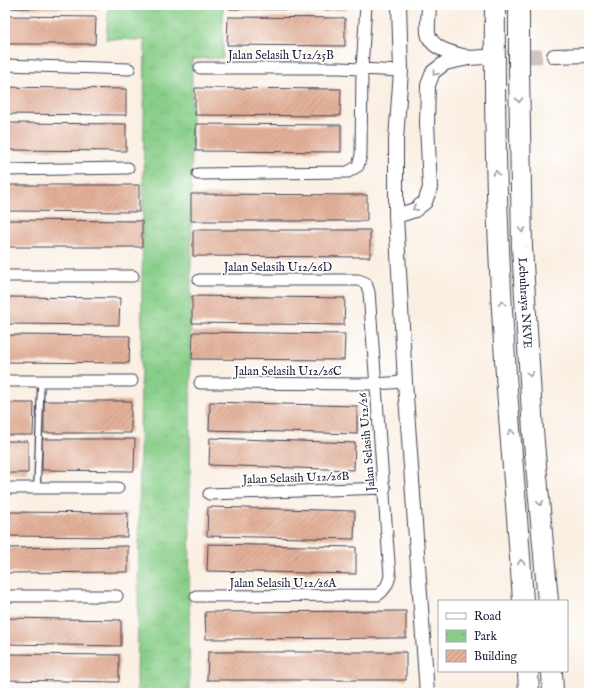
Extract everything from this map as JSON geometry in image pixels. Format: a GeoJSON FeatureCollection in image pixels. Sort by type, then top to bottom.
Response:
{"type":"FeatureCollection","features":[{"type":"Feature","properties":{"kind":"highway","name":"Lebuhraya NKVE"},"geometry":{"type":"LineString","coordinates":[[494,5],[489,62],[505,360],[523,600]]}},
{"type":"Feature","properties":{"kind":"highway","name":"Lebuhraya NKVE"},"geometry":{"type":"LineString","coordinates":[[520,5],[518,69],[522,247],[533,431],[548,600]]}},
{"type":"Feature","properties":{"kind":"highway"},"geometry":{"type":"LineString","coordinates":[[528,672],[529,693]]}},
{"type":"Feature","properties":{"kind":"highway"},"geometry":{"type":"LineString","coordinates":[[552,672],[553,693]]}},
{"type":"Feature","properties":{"kind":"street"},"geometry":{"type":"LineString","coordinates":[[198,174],[348,172],[358,166],[361,155],[362,69],[366,5]]}},
{"type":"Feature","properties":{"kind":"street"},"geometry":{"type":"LineString","coordinates":[[399,5],[401,71],[396,139],[396,216],[405,382],[427,693]]}},
{"type":"Feature","properties":{"kind":"street"},"geometry":{"type":"LineString","coordinates":[[428,5],[428,35],[436,45],[446,51],[489,62]]}},
{"type":"Feature","properties":{"kind":"street"},"geometry":{"type":"LineString","coordinates":[[554,56],[589,56]]}},
{"type":"Feature","properties":{"kind":"street"},"geometry":{"type":"LineString","coordinates":[[396,216],[415,210],[425,202],[430,188],[427,123],[428,84],[433,72],[445,63],[469,58]]}},
{"type":"Feature","properties":{"kind":"street"},"geometry":{"type":"LineString","coordinates":[[5,65],[129,69]]}},
{"type":"Feature","properties":{"kind":"street","name":"Jalan Selasih U12/25B"},"geometry":{"type":"LineString","coordinates":[[200,68],[340,68],[401,71]]}},
{"type":"Feature","properties":{"kind":"street"},"geometry":{"type":"LineString","coordinates":[[5,170],[128,168]]}},
{"type":"Feature","properties":{"kind":"street"},"geometry":{"type":"LineString","coordinates":[[5,276],[133,276]]}},
{"type":"Feature","properties":{"kind":"street","name":"Jalan Selasih U12/26D"},"geometry":{"type":"LineString","coordinates":[[199,280],[358,280]]}},
{"type":"Feature","properties":{"kind":"street","name":"Jalan Selasih U12/26"},"geometry":{"type":"LineString","coordinates":[[358,280],[366,283],[370,292],[375,384],[390,576],[388,585],[384,591],[378,595],[370,595]]}},
{"type":"Feature","properties":{"kind":"street"},"geometry":{"type":"LineString","coordinates":[[5,381],[132,381]]}},
{"type":"Feature","properties":{"kind":"street","name":"Jalan Selasih U12/26C"},"geometry":{"type":"LineString","coordinates":[[200,383],[375,384],[405,382]]}},
{"type":"Feature","properties":{"kind":"street"},"geometry":{"type":"LineString","coordinates":[[5,488],[118,488]]}},
{"type":"Feature","properties":{"kind":"street","name":"Jalan Selasih U12/26B"},"geometry":{"type":"LineString","coordinates":[[209,494],[384,488]]}},
{"type":"Feature","properties":{"kind":"street","name":"Jalan Selasih U12/26A"},"geometry":{"type":"LineString","coordinates":[[196,596],[370,595]]}},
{"type":"Feature","properties":{"kind":"street"},"geometry":{"type":"LineString","coordinates":[[5,596],[117,596]]}},
{"type":"Feature","properties":{"kind":"lane"},"geometry":{"type":"LineString","coordinates":[[37,488],[41,381]]}},
{"type":"Feature","properties":{"kind":"green space"},"geometry":{"type":"Polygon","coordinates":[[[109,5],[223,5],[223,58],[192,59],[189,693],[137,693],[145,40],[106,39],[109,5]]]}},
{"type":"Feature","properties":{"kind":"building"},"geometry":{"type":"Polygon","coordinates":[[[5,5],[97,5],[97,9],[5,8],[5,5]]]}},
{"type":"Feature","properties":{"kind":"building"},"geometry":{"type":"Polygon","coordinates":[[[229,5],[346,5],[346,10],[229,9],[229,5]]]}},
{"type":"Feature","properties":{"kind":"building"},"geometry":{"type":"Polygon","coordinates":[[[5,16],[96,17],[95,44],[5,44],[5,16]]]}},
{"type":"Feature","properties":{"kind":"building"},"geometry":{"type":"Polygon","coordinates":[[[228,17],[345,18],[345,46],[227,45],[228,17]]]}},
{"type":"Feature","properties":{"kind":"building"},"geometry":{"type":"Polygon","coordinates":[[[5,87],[126,89],[126,115],[5,114],[5,87]]]}},
{"type":"Feature","properties":{"kind":"building"},"geometry":{"type":"Polygon","coordinates":[[[195,88],[341,89],[340,116],[195,115],[195,88]]]}},
{"type":"Feature","properties":{"kind":"building"},"geometry":{"type":"Polygon","coordinates":[[[5,123],[126,124],[126,151],[5,150],[5,123]]]}},
{"type":"Feature","properties":{"kind":"building"},"geometry":{"type":"Polygon","coordinates":[[[196,124],[341,125],[341,152],[196,151],[196,124]]]}},
{"type":"Feature","properties":{"kind":"building"},"geometry":{"type":"Polygon","coordinates":[[[5,185],[139,185],[139,212],[5,211],[5,185]]]}},
{"type":"Feature","properties":{"kind":"building"},"geometry":{"type":"Polygon","coordinates":[[[191,194],[367,195],[367,221],[191,221],[191,194]]]}},
{"type":"Feature","properties":{"kind":"building"},"geometry":{"type":"Polygon","coordinates":[[[5,220],[142,221],[142,247],[5,247],[5,220]]]}},
{"type":"Feature","properties":{"kind":"building"},"geometry":{"type":"Polygon","coordinates":[[[193,230],[370,230],[370,257],[193,256],[193,230]]]}},
{"type":"Feature","properties":{"kind":"building"},"geometry":{"type":"Polygon","coordinates":[[[192,296],[345,298],[344,325],[192,323],[192,296]]]}},
{"type":"Feature","properties":{"kind":"building"},"geometry":{"type":"Polygon","coordinates":[[[5,297],[120,298],[119,325],[5,324],[5,297]]]}},
{"type":"Feature","properties":{"kind":"building"},"geometry":{"type":"Polygon","coordinates":[[[193,332],[345,334],[344,360],[192,359],[193,332]]]}},
{"type":"Feature","properties":{"kind":"building"},"geometry":{"type":"Polygon","coordinates":[[[5,335],[130,336],[129,363],[5,362],[5,335]]]}},
{"type":"Feature","properties":{"kind":"building"},"geometry":{"type":"Polygon","coordinates":[[[44,401],[131,401],[131,433],[44,433],[44,401]]]}},
{"type":"Feature","properties":{"kind":"building"},"geometry":{"type":"Polygon","coordinates":[[[210,402],[357,406],[357,434],[209,430],[210,402]]]}},
{"type":"Feature","properties":{"kind":"building"},"geometry":{"type":"Polygon","coordinates":[[[5,403],[34,403],[33,435],[5,435],[5,403]]]}},
{"type":"Feature","properties":{"kind":"building"},"geometry":{"type":"Polygon","coordinates":[[[210,438],[355,443],[354,470],[209,465],[210,438]]]}},
{"type":"Feature","properties":{"kind":"building"},"geometry":{"type":"Polygon","coordinates":[[[42,439],[135,439],[134,471],[42,470],[42,439]]]}},
{"type":"Feature","properties":{"kind":"building"},"geometry":{"type":"Polygon","coordinates":[[[5,441],[28,441],[28,473],[5,473],[5,441]]]}},
{"type":"Feature","properties":{"kind":"building"},"geometry":{"type":"Polygon","coordinates":[[[208,507],[355,511],[354,539],[207,536],[208,507]]]}},
{"type":"Feature","properties":{"kind":"building"},"geometry":{"type":"Polygon","coordinates":[[[5,512],[128,513],[127,537],[5,536],[5,512]]]}},
{"type":"Feature","properties":{"kind":"building"},"geometry":{"type":"Polygon","coordinates":[[[208,544],[356,547],[356,574],[207,571],[208,544]]]}},
{"type":"Feature","properties":{"kind":"building"},"geometry":{"type":"Polygon","coordinates":[[[128,546],[128,572],[5,573],[5,548],[128,546]]]}},
{"type":"Feature","properties":{"kind":"building"},"geometry":{"type":"Polygon","coordinates":[[[406,611],[406,638],[206,639],[205,612],[406,611]]]}},
{"type":"Feature","properties":{"kind":"building"},"geometry":{"type":"Polygon","coordinates":[[[5,618],[121,620],[121,646],[5,644],[5,618]]]}},
{"type":"Feature","properties":{"kind":"building"},"geometry":{"type":"Polygon","coordinates":[[[208,652],[406,652],[406,680],[207,680],[208,652]]]}},
{"type":"Feature","properties":{"kind":"building"},"geometry":{"type":"Polygon","coordinates":[[[5,654],[119,655],[119,682],[5,680],[5,654]]]}},
{"type":"Feature","properties":{"kind":"tunnel"},"geometry":{"type":"LineString","coordinates":[[486,57],[554,56]]}}]}
